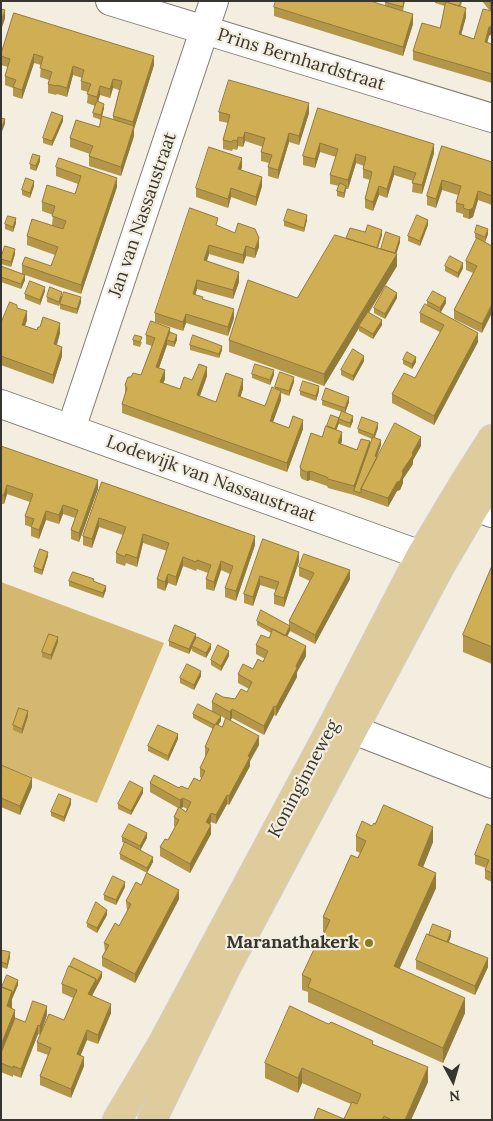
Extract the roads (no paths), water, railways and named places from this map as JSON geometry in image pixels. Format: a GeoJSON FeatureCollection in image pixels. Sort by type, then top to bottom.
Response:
{"type":"FeatureCollection","features":[{"type":"Feature","properties":{"kind":"main road","name":"Koninginneweg"},"geometry":{"type":"LineString","coordinates":[[117,1120],[165,1038],[330,732],[421,555],[492,439]]}},
{"type":"Feature","properties":{"kind":"main road","name":"Koninginneweg"},"geometry":{"type":"LineString","coordinates":[[152,1120],[227,966],[441,565],[483,510],[492,482]]}},
{"type":"Feature","properties":{"kind":"street","name":"Prins Bernhardstraat"},"geometry":{"type":"LineString","coordinates":[[110,1],[492,118]]}},
{"type":"Feature","properties":{"kind":"street","name":"Jan van Nassaustraat"},"geometry":{"type":"LineString","coordinates":[[71,429],[214,1]]}},
{"type":"Feature","properties":{"kind":"street","name":"Lodewijk van Nassaustraat"},"geometry":{"type":"LineString","coordinates":[[1,404],[421,555]]}},
{"type":"Feature","properties":{"kind":"street"},"geometry":{"type":"LineString","coordinates":[[354,730],[492,784]]}},
{"type":"Feature","properties":{"kind":"place","name":"Maranathakerk"},"geometry":{"type":"Point","coordinates":[369,943]}}]}
